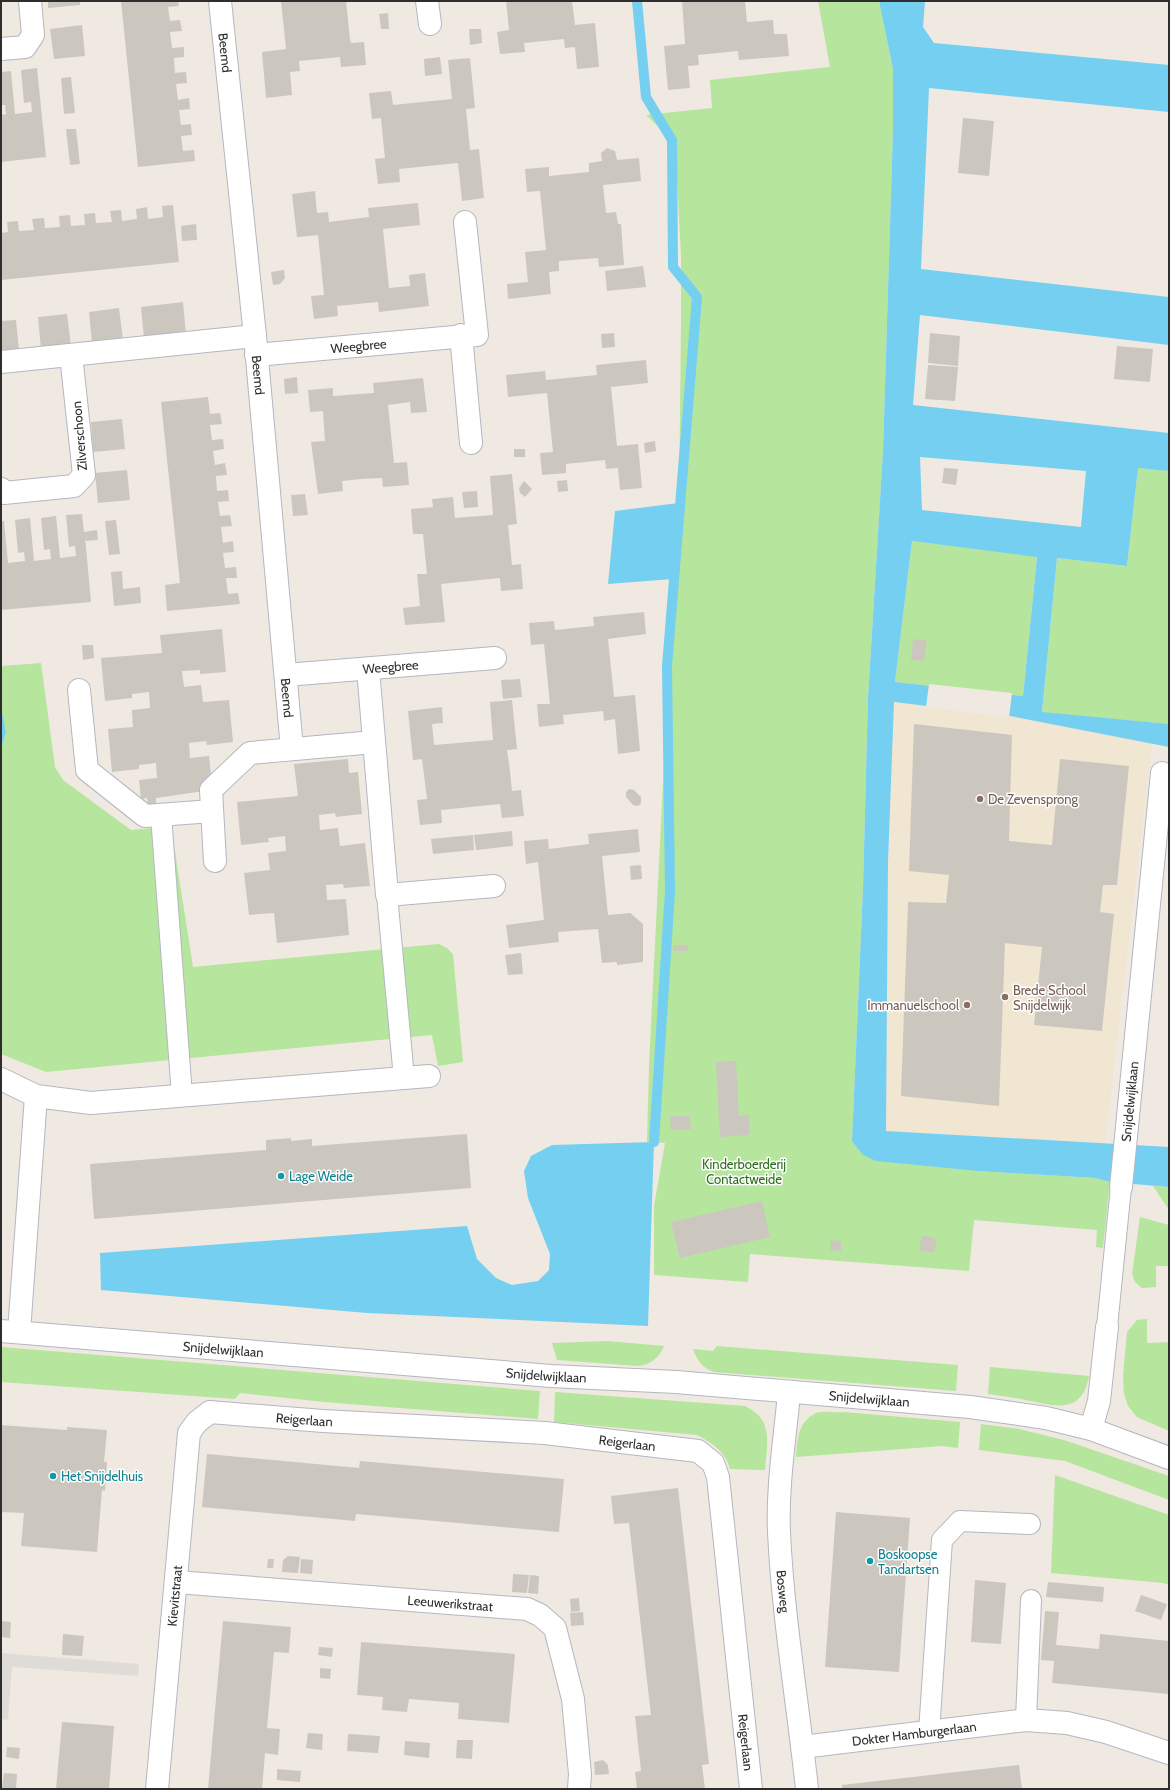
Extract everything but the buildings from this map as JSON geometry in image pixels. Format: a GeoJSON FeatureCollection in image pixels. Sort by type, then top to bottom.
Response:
{"type":"FeatureCollection","features":[{"type":"Feature","properties":{"kind":"street"},"geometry":{"type":"LineString","coordinates":[[1,49],[25,47],[33,35],[30,1]]}},
{"type":"Feature","properties":{"kind":"street","name":"Beemd"},"geometry":{"type":"LineString","coordinates":[[220,1],[255,345],[292,749]]}},
{"type":"Feature","properties":{"kind":"street"},"geometry":{"type":"LineString","coordinates":[[427,1],[430,24]]}},
{"type":"Feature","properties":{"kind":"street","name":"Weegbree"},"geometry":{"type":"LineString","coordinates":[[255,345],[477,334],[465,222]]}},
{"type":"Feature","properties":{"kind":"street"},"geometry":{"type":"LineString","coordinates":[[461,335],[471,443]]}},
{"type":"Feature","properties":{"kind":"street"},"geometry":{"type":"LineString","coordinates":[[1,362],[71,355],[255,345]]}},
{"type":"Feature","properties":{"kind":"street","name":"Zilverschoon"},"geometry":{"type":"LineString","coordinates":[[1,489],[4,493],[74,486],[84,475],[71,355]]}},
{"type":"Feature","properties":{"kind":"street","name":"Weegbree"},"geometry":{"type":"LineString","coordinates":[[286,675],[495,658]]}},
{"type":"Feature","properties":{"kind":"street"},"geometry":{"type":"LineString","coordinates":[[368,669],[387,896],[494,886]]}},
{"type":"Feature","properties":{"kind":"street"},"geometry":{"type":"LineString","coordinates":[[79,690],[87,770],[145,816],[212,811]]}},
{"type":"Feature","properties":{"kind":"street"},"geometry":{"type":"LineString","coordinates":[[215,861],[211,790],[250,753],[374,742]]}},
{"type":"Feature","properties":{"kind":"street","name":"Snijdelwijklaan"},"geometry":{"type":"LineString","coordinates":[[1120,1187],[1162,773]]}},
{"type":"Feature","properties":{"kind":"street"},"geometry":{"type":"LineString","coordinates":[[1,1079],[36,1096],[91,1103],[429,1076]]}},
{"type":"Feature","properties":{"kind":"street"},"geometry":{"type":"LineString","coordinates":[[10,1332],[36,1096]]}},
{"type":"Feature","properties":{"kind":"street","name":"Snijdelwijklaan"},"geometry":{"type":"LineString","coordinates":[[1090,1429],[1099,1401],[1107,1327]]}},
{"type":"Feature","properties":{"kind":"street","name":"Snijdelwijklaan"},"geometry":{"type":"LineString","coordinates":[[10,1332],[543,1375],[676,1382],[790,1393],[970,1407],[1046,1418],[1090,1429],[1169,1458]]}},
{"type":"Feature","properties":{"kind":"street","name":"Bosweg"},"geometry":{"type":"LineString","coordinates":[[790,1393],[781,1476],[779,1531],[788,1632],[807,1789]]}},
{"type":"Feature","properties":{"kind":"street","name":"Kievitstraat"},"geometry":{"type":"LineString","coordinates":[[157,1789],[189,1434],[198,1422],[210,1412]]}},
{"type":"Feature","properties":{"kind":"street","name":"Reigerlaan"},"geometry":{"type":"LineString","coordinates":[[210,1412],[331,1421],[544,1433],[698,1451],[712,1463],[718,1477],[751,1789]]}},
{"type":"Feature","properties":{"kind":"street","name":"Leeuwerikstraat"},"geometry":{"type":"LineString","coordinates":[[176,1582],[527,1609],[540,1615],[554,1628],[573,1698],[580,1774],[579,1789]]}},
{"type":"Feature","properties":{"kind":"street","name":"Dokter Hamburgerlaan"},"geometry":{"type":"LineString","coordinates":[[802,1747],[1026,1720],[1067,1723],[1106,1732],[1169,1753]]}},
{"type":"Feature","properties":{"kind":"lane"},"geometry":{"type":"LineString","coordinates":[[161,815],[182,1096]]}},
{"type":"Feature","properties":{"kind":"lane"},"geometry":{"type":"LineString","coordinates":[[387,896],[404,1078]]}},
{"type":"Feature","properties":{"kind":"lane","name":"Snijdelwijklaan"},"geometry":{"type":"LineString","coordinates":[[1107,1327],[1120,1187]]}},
{"type":"Feature","properties":{"kind":"lane"},"geometry":{"type":"LineString","coordinates":[[929,1732],[942,1540],[960,1521],[1030,1524]]}},
{"type":"Feature","properties":{"kind":"lane"},"geometry":{"type":"LineString","coordinates":[[1026,1720],[1031,1600]]}},
{"type":"Feature","properties":{"kind":"shaded area","name":"Brede School Snijdelwijk"},"geometry":{"type":"Polygon","coordinates":[[[894,701],[1010,716],[1152,743],[1105,1143],[886,1131],[888,862],[894,701]]]}},
{"type":"Feature","properties":{"kind":"shaded area"},"geometry":{"type":"Polygon","coordinates":[[[1,1653],[139,1664],[138,1676],[12,1667],[8,1720],[1,1719],[1,1653]]]}},
{"type":"Feature","properties":{"kind":"green space","name":"Kinderboerderij Contactweide"},"geometry":{"type":"Polygon","coordinates":[[[818,1],[879,1],[893,69],[893,130],[883,451],[868,698],[863,888],[852,1141],[978,1171],[1095,1178],[1110,1182],[1103,1248],[1096,1247],[1097,1230],[974,1220],[969,1271],[750,1254],[748,1282],[654,1275],[654,1206],[665,1143],[647,1142],[649,1066],[673,579],[679,503],[681,256],[675,143],[646,115],[712,108],[710,80],[830,67],[818,1]]]}},
{"type":"Feature","properties":{"kind":"green space"},"geometry":{"type":"Polygon","coordinates":[[[1138,467],[1169,471],[1169,724],[1042,713],[1057,558],[1127,566],[1138,467]]]}},
{"type":"Feature","properties":{"kind":"green space"},"geometry":{"type":"Polygon","coordinates":[[[912,541],[1037,556],[1023,696],[895,682],[912,541]]]}},
{"type":"Feature","properties":{"kind":"green space"},"geometry":{"type":"Polygon","coordinates":[[[41,663],[55,767],[63,780],[131,830],[171,826],[193,967],[439,944],[447,948],[453,954],[463,1062],[438,1066],[432,1035],[46,1072],[1,1054],[1,749],[6,732],[1,707],[1,666],[41,663]]]}},
{"type":"Feature","properties":{"kind":"green space"},"geometry":{"type":"Polygon","coordinates":[[[1153,1186],[1169,1187],[1169,1209],[1167,1207],[1153,1186]]]}},
{"type":"Feature","properties":{"kind":"green space"},"geometry":{"type":"Polygon","coordinates":[[[1140,1217],[1169,1225],[1169,1266],[1156,1266],[1156,1287],[1142,1288],[1135,1282],[1132,1274],[1140,1217]]]}},
{"type":"Feature","properties":{"kind":"green space"},"geometry":{"type":"Polygon","coordinates":[[[1147,1319],[1147,1343],[1169,1342],[1169,1431],[1137,1417],[1128,1406],[1124,1394],[1123,1376],[1127,1332],[1137,1320],[1147,1319]]]}},
{"type":"Feature","properties":{"kind":"green space"},"geometry":{"type":"Polygon","coordinates":[[[607,1341],[664,1346],[660,1354],[654,1360],[638,1366],[557,1360],[552,1343],[607,1341]]]}},
{"type":"Feature","properties":{"kind":"green space"},"geometry":{"type":"Polygon","coordinates":[[[717,1346],[958,1365],[956,1391],[714,1372],[701,1364],[693,1349],[713,1351],[717,1346]]]}},
{"type":"Feature","properties":{"kind":"green space"},"geometry":{"type":"Polygon","coordinates":[[[1,1347],[540,1391],[538,1419],[324,1402],[240,1393],[235,1399],[1,1382],[1,1347]]]}},
{"type":"Feature","properties":{"kind":"green space"},"geometry":{"type":"Polygon","coordinates":[[[990,1367],[1089,1376],[1080,1397],[1074,1402],[1066,1405],[1057,1405],[988,1394],[990,1367]]]}},
{"type":"Feature","properties":{"kind":"green space"},"geometry":{"type":"Polygon","coordinates":[[[555,1392],[745,1406],[761,1418],[765,1425],[767,1441],[765,1470],[730,1469],[721,1452],[708,1441],[697,1435],[554,1422],[555,1392]]]}},
{"type":"Feature","properties":{"kind":"green space"},"geometry":{"type":"Polygon","coordinates":[[[819,1412],[844,1412],[960,1422],[958,1448],[942,1446],[796,1457],[798,1438],[805,1421],[819,1412]]]}},
{"type":"Feature","properties":{"kind":"green space"},"geometry":{"type":"Polygon","coordinates":[[[981,1424],[1019,1429],[1064,1440],[1169,1476],[1169,1500],[1065,1461],[979,1450],[981,1424]]]}},
{"type":"Feature","properties":{"kind":"green space"},"geometry":{"type":"Polygon","coordinates":[[[1055,1475],[1169,1515],[1169,1585],[1164,1583],[1051,1573],[1055,1475]]]}},
{"type":"Feature","properties":{"kind":"water"},"geometry":{"type":"Polygon","coordinates":[[[879,1],[925,1],[923,27],[934,43],[1169,65],[1169,112],[929,88],[921,269],[1169,297],[1169,345],[920,315],[913,405],[1169,433],[1169,471],[1138,468],[1127,566],[1057,558],[1042,712],[1169,724],[1169,747],[1010,716],[894,702],[888,862],[886,1131],[1169,1147],[1169,1187],[1110,1182],[1095,1178],[978,1171],[876,1161],[863,1155],[852,1141],[863,888],[868,698],[883,451],[893,130],[893,69],[879,1]],[[920,457],[922,510],[1081,527],[1086,471],[920,457]],[[912,541],[895,682],[1023,696],[1037,557],[912,541]]]}},
{"type":"Feature","properties":{"kind":"water"},"geometry":{"type":"Polygon","coordinates":[[[679,503],[673,579],[608,584],[615,511],[679,503]]]}},
{"type":"Feature","properties":{"kind":"water"},"geometry":{"type":"Polygon","coordinates":[[[1,707],[6,732],[1,749],[1,707]]]}},
{"type":"Feature","properties":{"kind":"water"},"geometry":{"type":"Polygon","coordinates":[[[654,1142],[648,1326],[367,1313],[101,1290],[100,1253],[467,1226],[477,1259],[496,1278],[512,1285],[538,1281],[549,1270],[550,1254],[528,1198],[524,1171],[531,1156],[552,1145],[654,1142]]]}},
{"type":"Feature","properties":{"kind":"pier"},"geometry":{"type":"Polygon","coordinates":[[[929,684],[1012,693],[1009,718],[926,707],[929,684]]]}},
{"type":"Feature","properties":{"kind":"waterway"},"geometry":{"type":"LineString","coordinates":[[637,1],[646,97],[672,140],[673,267],[697,297],[667,666],[670,891],[654,1142]]}},
{"type":"Feature","properties":{"kind":"place","name":"De Zevensprong"},"geometry":{"type":"Point","coordinates":[980,799]}},
{"type":"Feature","properties":{"kind":"place","name":"Brede School Snijdelwijk"},"geometry":{"type":"Point","coordinates":[1005,997]}},
{"type":"Feature","properties":{"kind":"place","name":"Immanuelschool"},"geometry":{"type":"Point","coordinates":[967,1005]}},
{"type":"Feature","properties":{"kind":"place","name":"Lage Weide"},"geometry":{"type":"Point","coordinates":[281,1176]}},
{"type":"Feature","properties":{"kind":"place","name":"Het Snijdelhuis"},"geometry":{"type":"Point","coordinates":[53,1476]}},
{"type":"Feature","properties":{"kind":"place","name":"Boskoopse Tandartsen"},"geometry":{"type":"Point","coordinates":[870,1561]}}]}
